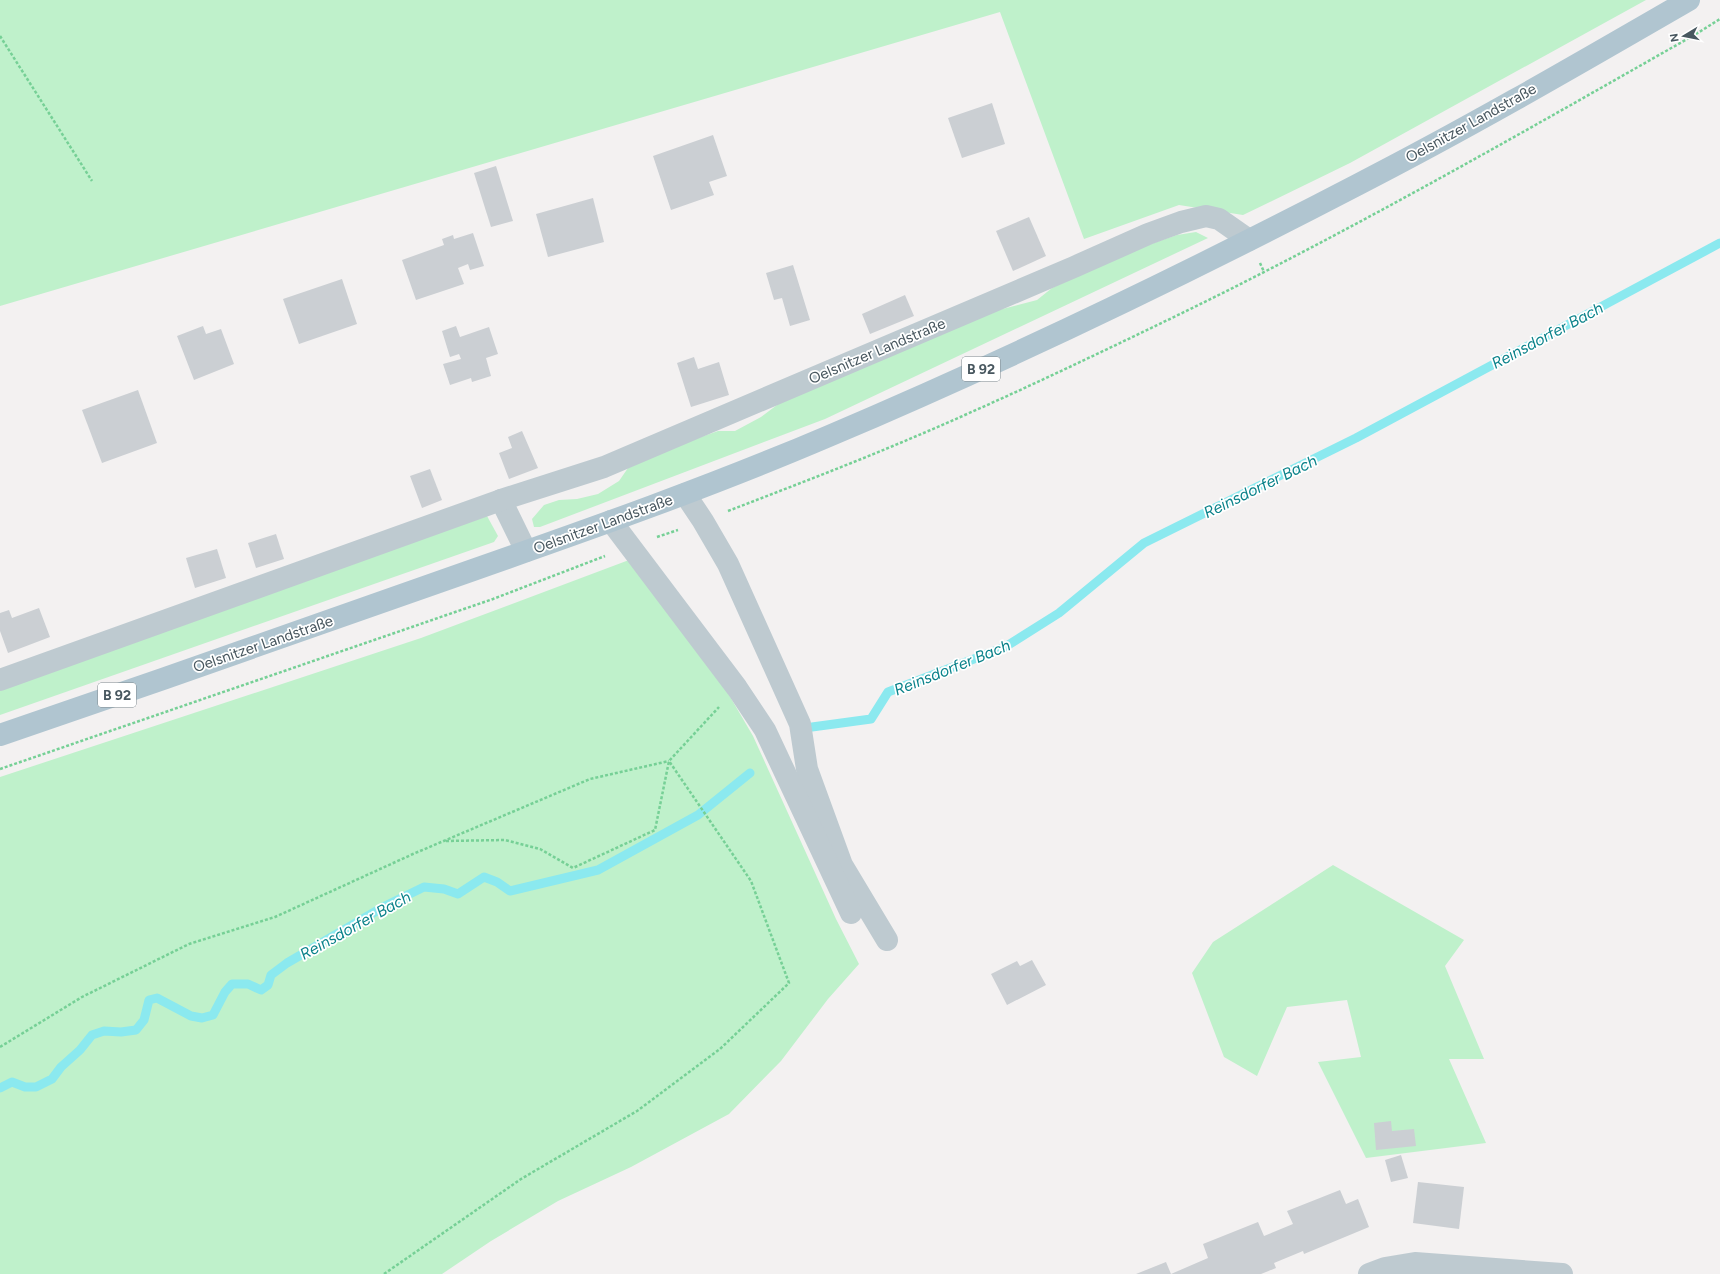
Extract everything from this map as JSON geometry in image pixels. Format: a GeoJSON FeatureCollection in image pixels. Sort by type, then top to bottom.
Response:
{"type":"FeatureCollection","features":[{"type":"Feature","properties":{"kind":"main road","name":"Oelsnitzer Landstraße"},"geometry":{"type":"LineString","coordinates":[[0,735],[235,655],[611,522],[827,437],[969,374],[1159,286],[1360,184],[1518,98],[1689,0]]}},
{"type":"Feature","properties":{"kind":"street","name":"Oelsnitzer Landstraße"},"geometry":{"type":"LineString","coordinates":[[0,680],[501,500],[604,467],[1148,234],[1181,222],[1206,216],[1219,219],[1248,240]]}},
{"type":"Feature","properties":{"kind":"street"},"geometry":{"type":"LineString","coordinates":[[685,494],[704,521],[734,579],[800,724],[807,769],[842,864],[887,940]]}},
{"type":"Feature","properties":{"kind":"street","name":"Oelsnitzer Landstraße"},"geometry":{"type":"LineString","coordinates":[[501,500],[526,551]]}},
{"type":"Feature","properties":{"kind":"street"},"geometry":{"type":"LineString","coordinates":[[611,522],[737,688],[765,730],[851,914]]}},
{"type":"Feature","properties":{"kind":"street"},"geometry":{"type":"LineString","coordinates":[[1369,1274],[1385,1268],[1415,1263],[1562,1274]]}},
{"type":"Feature","properties":{"kind":"path"},"geometry":{"type":"LineString","coordinates":[[1264,272],[1480,157],[1720,19]]}},
{"type":"Feature","properties":{"kind":"path"},"geometry":{"type":"LineString","coordinates":[[0,36],[92,181]]}},
{"type":"Feature","properties":{"kind":"path"},"geometry":{"type":"LineString","coordinates":[[444,841],[505,840],[540,849],[573,868],[655,830],[669,761],[737,688]]}},
{"type":"Feature","properties":{"kind":"path"},"geometry":{"type":"LineString","coordinates":[[0,1047],[82,997],[190,944],[276,917],[444,841],[590,779],[669,761]]}},
{"type":"Feature","properties":{"kind":"path"},"geometry":{"type":"LineString","coordinates":[[384,1274],[521,1178],[637,1111],[720,1049],[789,983],[751,881],[669,761]]}},
{"type":"Feature","properties":{"kind":"green space"},"geometry":{"type":"Polygon","coordinates":[[[0,0],[1646,0],[1350,163],[1243,215],[1179,205],[1084,239],[1000,12],[0,306],[0,0]]]}},
{"type":"Feature","properties":{"kind":"green space"},"geometry":{"type":"Polygon","coordinates":[[[1196,232],[1208,238],[825,419],[540,527],[534,527],[532,519],[544,505],[559,500],[577,499],[598,494],[619,481],[628,468],[681,444],[718,431],[735,431],[761,417],[785,399],[979,315],[1037,300],[1052,288],[1130,251],[1177,235],[1196,232]]]}},
{"type":"Feature","properties":{"kind":"green space"},"geometry":{"type":"Polygon","coordinates":[[[487,516],[498,536],[494,542],[0,715],[0,683],[487,516]]]}},
{"type":"Feature","properties":{"kind":"green space"},"geometry":{"type":"Polygon","coordinates":[[[629,560],[722,683],[753,736],[836,919],[859,964],[828,999],[781,1061],[729,1114],[631,1167],[558,1201],[491,1241],[442,1274],[0,1274],[0,777],[421,638],[629,560]]]}},
{"type":"Feature","properties":{"kind":"green space"},"geometry":{"type":"Polygon","coordinates":[[[1333,865],[1464,940],[1445,966],[1484,1059],[1449,1059],[1486,1143],[1366,1158],[1318,1062],[1361,1057],[1347,1000],[1287,1007],[1257,1076],[1224,1057],[1192,973],[1213,942],[1333,865]]]}},
{"type":"Feature","properties":{"kind":"building"},"geometry":{"type":"Polygon","coordinates":[[[992,103],[1005,144],[962,158],[948,118],[992,103]]]}},
{"type":"Feature","properties":{"kind":"building"},"geometry":{"type":"Polygon","coordinates":[[[713,135],[727,176],[709,182],[714,195],[671,210],[653,156],[713,135]]]}},
{"type":"Feature","properties":{"kind":"building"},"geometry":{"type":"Polygon","coordinates":[[[496,166],[513,221],[491,227],[474,173],[496,166]]]}},
{"type":"Feature","properties":{"kind":"building"},"geometry":{"type":"Polygon","coordinates":[[[593,198],[604,242],[548,257],[536,214],[593,198]]]}},
{"type":"Feature","properties":{"kind":"building"},"geometry":{"type":"Polygon","coordinates":[[[1029,217],[1046,256],[1013,271],[996,231],[1029,217]]]}},
{"type":"Feature","properties":{"kind":"building"},"geometry":{"type":"Polygon","coordinates":[[[473,233],[484,266],[470,270],[468,264],[458,268],[464,284],[416,300],[402,260],[444,245],[442,239],[453,235],[454,239],[473,233]]]}},
{"type":"Feature","properties":{"kind":"building"},"geometry":{"type":"Polygon","coordinates":[[[793,265],[810,320],[790,326],[782,298],[774,300],[766,273],[793,265]]]}},
{"type":"Feature","properties":{"kind":"building"},"geometry":{"type":"Polygon","coordinates":[[[342,279],[357,324],[299,344],[283,299],[342,279]]]}},
{"type":"Feature","properties":{"kind":"building"},"geometry":{"type":"Polygon","coordinates":[[[905,295],[914,316],[870,334],[862,314],[905,295]]]}},
{"type":"Feature","properties":{"kind":"building"},"geometry":{"type":"Polygon","coordinates":[[[203,326],[206,334],[221,329],[234,364],[194,380],[177,336],[203,326]]]}},
{"type":"Feature","properties":{"kind":"building"},"geometry":{"type":"Polygon","coordinates":[[[456,326],[460,337],[489,327],[498,354],[486,358],[491,376],[472,382],[471,378],[450,385],[443,364],[461,359],[459,354],[450,357],[442,331],[456,326]]]}},
{"type":"Feature","properties":{"kind":"building"},"geometry":{"type":"Polygon","coordinates":[[[694,357],[698,369],[719,362],[729,395],[691,407],[677,363],[694,357]]]}},
{"type":"Feature","properties":{"kind":"building"},"geometry":{"type":"Polygon","coordinates":[[[138,390],[157,443],[102,463],[82,410],[138,390]]]}},
{"type":"Feature","properties":{"kind":"building"},"geometry":{"type":"Polygon","coordinates":[[[522,431],[538,468],[509,479],[499,453],[512,448],[508,437],[522,431]]]}},
{"type":"Feature","properties":{"kind":"building"},"geometry":{"type":"Polygon","coordinates":[[[430,469],[442,500],[422,508],[410,476],[430,469]]]}},
{"type":"Feature","properties":{"kind":"building"},"geometry":{"type":"Polygon","coordinates":[[[276,534],[284,559],[256,568],[248,543],[276,534]]]}},
{"type":"Feature","properties":{"kind":"building"},"geometry":{"type":"Polygon","coordinates":[[[217,549],[226,578],[195,588],[186,558],[217,549]]]}},
{"type":"Feature","properties":{"kind":"building"},"geometry":{"type":"Polygon","coordinates":[[[39,608],[50,637],[8,653],[0,631],[0,613],[9,610],[12,618],[39,608]]]}},
{"type":"Feature","properties":{"kind":"building"},"geometry":{"type":"Polygon","coordinates":[[[1032,960],[1046,985],[1007,1005],[991,974],[1017,961],[1020,966],[1032,960]]]}},
{"type":"Feature","properties":{"kind":"building"},"geometry":{"type":"Polygon","coordinates":[[[1391,1121],[1392,1131],[1414,1129],[1416,1146],[1376,1150],[1374,1123],[1391,1121]]]}},
{"type":"Feature","properties":{"kind":"building"},"geometry":{"type":"Polygon","coordinates":[[[1401,1155],[1408,1178],[1391,1182],[1385,1160],[1401,1155]]]}},
{"type":"Feature","properties":{"kind":"building"},"geometry":{"type":"Polygon","coordinates":[[[1418,1182],[1464,1187],[1459,1229],[1413,1223],[1418,1182]]]}},
{"type":"Feature","properties":{"kind":"building"},"geometry":{"type":"Polygon","coordinates":[[[1340,1190],[1346,1204],[1358,1199],[1369,1227],[1304,1254],[1303,1251],[1274,1263],[1276,1268],[1261,1274],[1171,1274],[1208,1258],[1203,1244],[1258,1222],[1264,1236],[1293,1224],[1287,1211],[1340,1190]]]}},
{"type":"Feature","properties":{"kind":"building"},"geometry":{"type":"Polygon","coordinates":[[[1166,1262],[1171,1274],[1136,1274],[1166,1262]]]}},
{"type":"Feature","properties":{"kind":"waterway","name":"Reinsdorfer Bach"},"geometry":{"type":"LineString","coordinates":[[812,727],[871,719],[888,692],[1005,647],[1059,613],[1144,543],[1356,438],[1720,243]]}},
{"type":"Feature","properties":{"kind":"waterway","name":"Reinsdorfer Bach"},"geometry":{"type":"LineString","coordinates":[[0,1088],[12,1082],[25,1087],[36,1087],[52,1079],[61,1067],[80,1050],[92,1035],[104,1031],[121,1032],[136,1030],[144,1020],[149,1000],[157,998],[191,1016],[202,1018],[213,1015],[225,992],[232,984],[248,984],[261,990],[268,985],[271,975],[287,963],[385,906],[424,887],[444,889],[458,894],[484,877],[497,882],[510,891],[598,870],[698,815],[750,773]]}}]}
